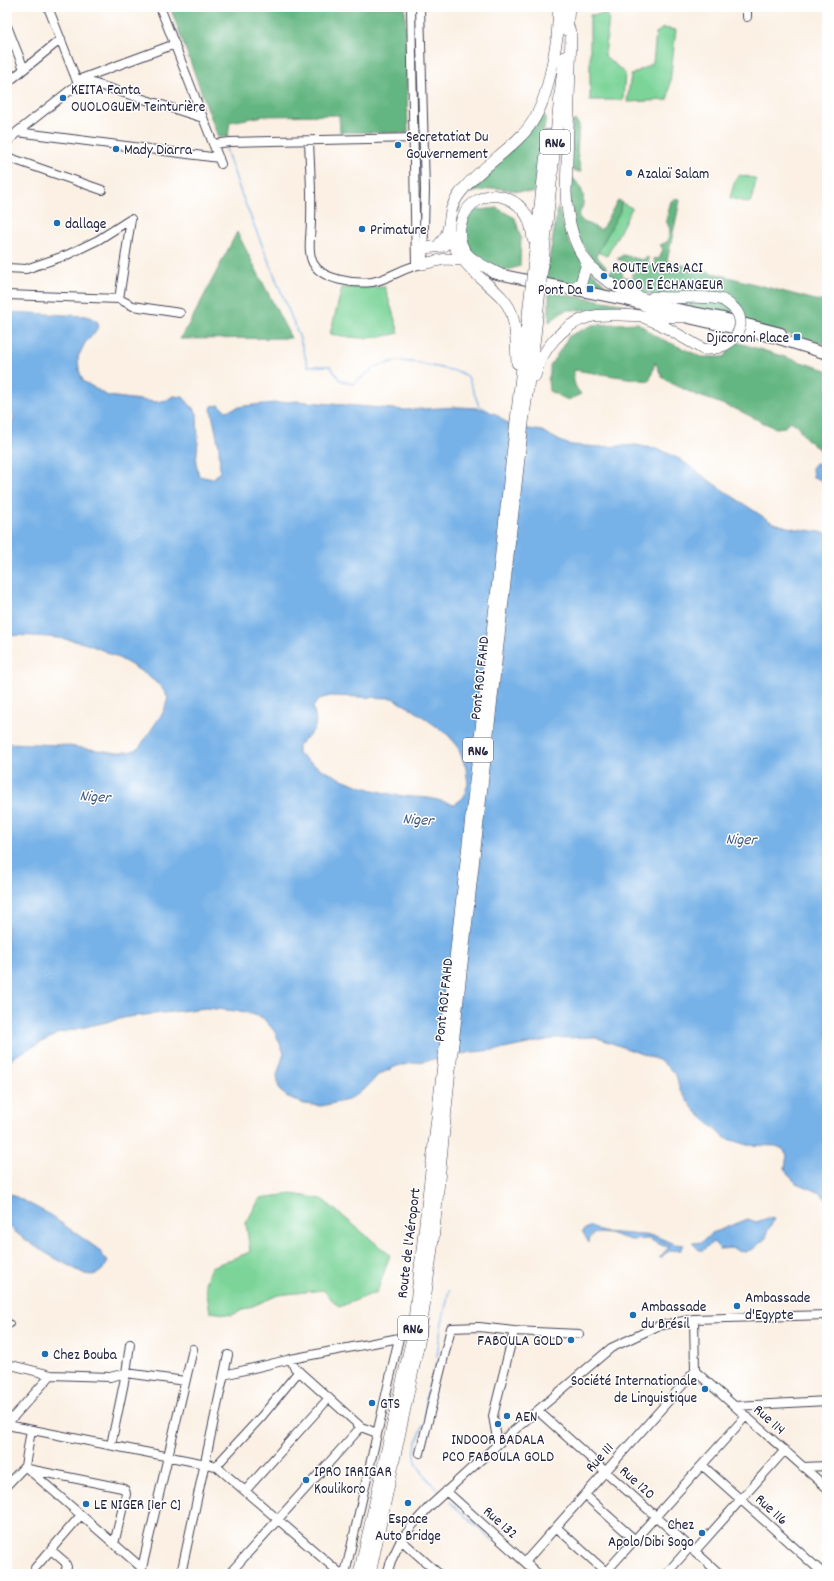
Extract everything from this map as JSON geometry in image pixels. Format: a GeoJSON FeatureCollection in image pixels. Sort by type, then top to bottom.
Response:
{"type":"FeatureCollection","features":[{"type":"Feature","properties":{"kind":"highway","name":"RN6"},"geometry":{"type":"LineString","coordinates":[[445,1078],[520,416],[536,289],[537,260],[556,70],[559,7]]}},
{"type":"Feature","properties":{"kind":"highway","name":"RN6"},"geometry":{"type":"LineString","coordinates":[[537,260],[569,7]]}},
{"type":"Feature","properties":{"kind":"highway"},"geometry":{"type":"LineString","coordinates":[[567,23],[571,35],[566,192],[567,215],[573,238],[587,263],[605,279],[619,289],[665,306]]}},
{"type":"Feature","properties":{"kind":"highway"},"geometry":{"type":"LineString","coordinates":[[438,246],[447,234],[449,213],[459,194],[471,181],[523,134],[536,117],[544,94],[558,32]]}},
{"type":"Feature","properties":{"kind":"highway"},"geometry":{"type":"LineString","coordinates":[[501,275],[475,261],[467,254],[461,242],[459,229],[462,218],[471,206],[480,199],[492,195],[513,200],[521,207],[527,216],[532,229],[537,260]]}},
{"type":"Feature","properties":{"kind":"highway"},"geometry":{"type":"LineString","coordinates":[[448,228],[454,248],[463,260],[506,301],[511,312],[515,327],[520,416]]}},
{"type":"Feature","properties":{"kind":"highway"},"geometry":{"type":"LineString","coordinates":[[571,230],[595,267],[611,279],[632,290],[652,297],[680,299],[711,297],[723,300],[733,307],[739,316],[740,326],[735,337],[729,344],[721,348],[711,350],[703,349],[660,324],[635,316]]}},
{"type":"Feature","properties":{"kind":"highway"},"geometry":{"type":"LineString","coordinates":[[420,248],[438,246],[454,248]]}},
{"type":"Feature","properties":{"kind":"highway"},"geometry":{"type":"LineString","coordinates":[[420,264],[445,260],[463,260]]}},
{"type":"Feature","properties":{"kind":"highway"},"geometry":{"type":"LineString","coordinates":[[570,290],[580,283],[587,263]]}},
{"type":"Feature","properties":{"kind":"highway"},"geometry":{"type":"LineString","coordinates":[[520,416],[540,362],[554,339],[566,329],[589,317],[607,315],[684,318]]}},
{"type":"Feature","properties":{"kind":"highway","name":"Route de l'Aéroport"},"geometry":{"type":"LineString","coordinates":[[359,1574],[412,1338],[445,1078]]}},
{"type":"Feature","properties":{"kind":"highway","name":"Route de l'Aéroport"},"geometry":{"type":"LineString","coordinates":[[370,1574],[420,1337],[433,1241],[445,1078]]}},
{"type":"Feature","properties":{"kind":"main road"},"geometry":{"type":"LineString","coordinates":[[463,260],[482,269],[501,275],[570,290],[638,303],[665,306],[731,320],[777,331],[827,347]]}},
{"type":"Feature","properties":{"kind":"main road"},"geometry":{"type":"LineString","coordinates":[[638,303],[684,318],[776,338],[827,354]]}},
{"type":"Feature","properties":{"kind":"street"},"geometry":{"type":"LineString","coordinates":[[7,143],[17,132],[78,84],[78,80],[48,7]]}},
{"type":"Feature","properties":{"kind":"street"},"geometry":{"type":"LineString","coordinates":[[17,132],[220,161],[160,7]]}},
{"type":"Feature","properties":{"kind":"street"},"geometry":{"type":"LineString","coordinates":[[308,141],[311,220],[310,252],[317,269],[340,281],[363,282],[380,280],[420,264],[413,138],[411,7]]}},
{"type":"Feature","properties":{"kind":"street"},"geometry":{"type":"LineString","coordinates":[[420,7],[425,190],[420,248]]}},
{"type":"Feature","properties":{"kind":"street"},"geometry":{"type":"LineString","coordinates":[[747,7],[747,16]]}},
{"type":"Feature","properties":{"kind":"street"},"geometry":{"type":"LineString","coordinates":[[7,26],[24,69]]}},
{"type":"Feature","properties":{"kind":"street"},"geometry":{"type":"LineString","coordinates":[[7,83],[61,39]]}},
{"type":"Feature","properties":{"kind":"street"},"geometry":{"type":"LineString","coordinates":[[78,80],[175,44]]}},
{"type":"Feature","properties":{"kind":"street"},"geometry":{"type":"LineString","coordinates":[[78,80],[203,118]]}},
{"type":"Feature","properties":{"kind":"street"},"geometry":{"type":"LineString","coordinates":[[213,144],[230,142],[423,138]]}},
{"type":"Feature","properties":{"kind":"street"},"geometry":{"type":"LineString","coordinates":[[7,158],[102,190]]}},
{"type":"Feature","properties":{"kind":"street"},"geometry":{"type":"LineString","coordinates":[[7,268],[26,269],[67,255],[98,240],[131,218],[119,299]]}},
{"type":"Feature","properties":{"kind":"street"},"geometry":{"type":"LineString","coordinates":[[7,295],[119,299],[133,306],[180,313]]}},
{"type":"Feature","properties":{"kind":"street"},"geometry":{"type":"LineString","coordinates":[[387,1574],[391,1561],[401,1540],[416,1521],[446,1491],[498,1444],[611,1348],[658,1326],[694,1319],[827,1315]]}},
{"type":"Feature","properties":{"kind":"street"},"geometry":{"type":"LineString","coordinates":[[694,1319],[695,1371]]}},
{"type":"Feature","properties":{"kind":"street"},"geometry":{"type":"LineString","coordinates":[[420,1453],[451,1328],[479,1327],[514,1331],[579,1334]]}},
{"type":"Feature","properties":{"kind":"street"},"geometry":{"type":"LineString","coordinates":[[498,1444],[493,1416],[514,1331]]}},
{"type":"Feature","properties":{"kind":"street"},"geometry":{"type":"LineString","coordinates":[[224,1375],[291,1359],[399,1338],[345,1574]]}},
{"type":"Feature","properties":{"kind":"street"},"geometry":{"type":"LineString","coordinates":[[110,1445],[126,1373],[130,1344]]}},
{"type":"Feature","properties":{"kind":"street"},"geometry":{"type":"LineString","coordinates":[[140,1571],[193,1349]]}},
{"type":"Feature","properties":{"kind":"street"},"geometry":{"type":"LineString","coordinates":[[181,1574],[228,1355]]}},
{"type":"Feature","properties":{"kind":"street"},"geometry":{"type":"LineString","coordinates":[[291,1359],[294,1367],[362,1427],[377,1433]]}},
{"type":"Feature","properties":{"kind":"street"},"geometry":{"type":"LineString","coordinates":[[7,1364],[50,1375],[110,1378],[126,1373],[186,1380]]}},
{"type":"Feature","properties":{"kind":"street"},"geometry":{"type":"LineString","coordinates":[[216,1466],[262,1416],[299,1371]]}},
{"type":"Feature","properties":{"kind":"street","name":"Rue 114"},"geometry":{"type":"LineString","coordinates":[[695,1371],[827,1488]]}},
{"type":"Feature","properties":{"kind":"street","name":"Rue 111"},"geometry":{"type":"LineString","coordinates":[[525,1562],[695,1371]]}},
{"type":"Feature","properties":{"kind":"street"},"geometry":{"type":"LineString","coordinates":[[50,1375],[7,1425],[216,1466],[341,1574]]}},
{"type":"Feature","properties":{"kind":"street"},"geometry":{"type":"LineString","coordinates":[[245,1491],[329,1398]]}},
{"type":"Feature","properties":{"kind":"street"},"geometry":{"type":"LineString","coordinates":[[735,1406],[827,1401]]}},
{"type":"Feature","properties":{"kind":"street","name":"Rue 120"},"geometry":{"type":"LineString","coordinates":[[538,1411],[720,1574]]}},
{"type":"Feature","properties":{"kind":"street"},"geometry":{"type":"LineString","coordinates":[[556,1527],[605,1573],[746,1416]]}},
{"type":"Feature","properties":{"kind":"street"},"geometry":{"type":"LineString","coordinates":[[234,1572],[278,1519],[362,1427]]}},
{"type":"Feature","properties":{"kind":"street"},"geometry":{"type":"LineString","coordinates":[[7,1485],[26,1467],[31,1430]]}},
{"type":"Feature","properties":{"kind":"street"},"geometry":{"type":"LineString","coordinates":[[670,1573],[741,1499],[785,1450]]}},
{"type":"Feature","properties":{"kind":"street","name":"Rue 116"},"geometry":{"type":"LineString","coordinates":[[702,1465],[825,1574]]}},
{"type":"Feature","properties":{"kind":"street"},"geometry":{"type":"LineString","coordinates":[[803,1467],[827,1466]]}},
{"type":"Feature","properties":{"kind":"street"},"geometry":{"type":"LineString","coordinates":[[26,1467],[114,1544],[140,1571]]}},
{"type":"Feature","properties":{"kind":"street"},"geometry":{"type":"LineString","coordinates":[[26,1467],[122,1488],[125,1490],[126,1494],[114,1544]]}},
{"type":"Feature","properties":{"kind":"street","name":"Rue 132"},"geometry":{"type":"LineString","coordinates":[[446,1491],[538,1574]]}},
{"type":"Feature","properties":{"kind":"street"},"geometry":{"type":"LineString","coordinates":[[585,1495],[635,1540]]}},
{"type":"Feature","properties":{"kind":"street"},"geometry":{"type":"LineString","coordinates":[[35,1568],[81,1515]]}},
{"type":"Feature","properties":{"kind":"street"},"geometry":{"type":"LineString","coordinates":[[401,1540],[439,1574]]}},
{"type":"Feature","properties":{"kind":"street"},"geometry":{"type":"LineString","coordinates":[[51,1550],[65,1562],[67,1567],[64,1574]]}},
{"type":"Feature","properties":{"kind":"green space"},"geometry":{"type":"Polygon","coordinates":[[[170,7],[405,7],[408,133],[340,132],[339,115],[264,116],[230,122],[228,137],[218,137],[170,7]]]}},
{"type":"Feature","properties":{"kind":"green space"},"geometry":{"type":"Polygon","coordinates":[[[605,14],[609,17],[605,56],[625,73],[623,100],[590,100],[590,15],[605,14]]]}},
{"type":"Feature","properties":{"kind":"green space"},"geometry":{"type":"Polygon","coordinates":[[[663,28],[676,30],[668,100],[627,102],[631,75],[653,63],[656,33],[663,28]]]}},
{"type":"Feature","properties":{"kind":"green space"},"geometry":{"type":"Polygon","coordinates":[[[540,112],[546,117],[534,193],[495,188],[469,193],[468,188],[540,112]]]}},
{"type":"Feature","properties":{"kind":"green space"},"geometry":{"type":"Polygon","coordinates":[[[575,120],[579,125],[577,152],[581,172],[574,171],[571,162],[572,122],[575,120]]]}},
{"type":"Feature","properties":{"kind":"green space"},"geometry":{"type":"Polygon","coordinates":[[[740,175],[754,178],[756,181],[751,201],[749,203],[730,198],[735,180],[740,175]]]}},
{"type":"Feature","properties":{"kind":"green space"},"geometry":{"type":"Polygon","coordinates":[[[572,177],[580,186],[582,191],[583,205],[578,216],[584,222],[601,230],[618,200],[621,201],[620,211],[596,256],[607,268],[604,272],[597,267],[574,231],[567,182],[572,177]]]}},
{"type":"Feature","properties":{"kind":"green space"},"geometry":{"type":"Polygon","coordinates":[[[679,198],[680,201],[667,261],[827,303],[827,345],[641,292],[610,277],[610,272],[616,266],[621,269],[623,276],[633,280],[632,274],[637,269],[634,265],[617,259],[623,255],[642,260],[648,257],[649,265],[655,267],[654,258],[659,259],[663,249],[660,245],[667,242],[670,230],[666,220],[671,201],[679,198]]]}},
{"type":"Feature","properties":{"kind":"green space"},"geometry":{"type":"Polygon","coordinates":[[[620,202],[632,208],[607,256],[594,250],[620,202]]]}},
{"type":"Feature","properties":{"kind":"green space"},"geometry":{"type":"Polygon","coordinates":[[[558,207],[572,247],[596,276],[612,291],[579,286],[546,278],[558,207]]]}},
{"type":"Feature","properties":{"kind":"green space"},"geometry":{"type":"Polygon","coordinates":[[[497,208],[515,218],[521,238],[520,266],[508,270],[488,265],[474,258],[467,243],[464,231],[471,211],[497,208]]]}},
{"type":"Feature","properties":{"kind":"green space"},"geometry":{"type":"Polygon","coordinates":[[[237,232],[291,338],[180,339],[193,317],[237,232]]]}},
{"type":"Feature","properties":{"kind":"green space"},"geometry":{"type":"Polygon","coordinates":[[[385,287],[399,333],[365,338],[330,334],[342,288],[385,287]]]}},
{"type":"Feature","properties":{"kind":"green space"},"geometry":{"type":"Polygon","coordinates":[[[549,292],[627,305],[623,310],[566,310],[549,322],[549,292]]]}},
{"type":"Feature","properties":{"kind":"green space"},"geometry":{"type":"Polygon","coordinates":[[[638,323],[657,337],[702,357],[724,357],[736,342],[827,370],[827,454],[809,441],[793,422],[789,421],[785,427],[776,428],[738,410],[694,394],[662,377],[655,362],[651,377],[648,381],[574,370],[574,383],[581,394],[568,400],[549,391],[548,380],[550,366],[569,336],[593,325],[638,323]]]}},
{"type":"Feature","properties":{"kind":"green space"},"geometry":{"type":"Polygon","coordinates":[[[292,1194],[322,1199],[390,1255],[377,1292],[339,1307],[323,1290],[278,1295],[232,1315],[210,1312],[205,1283],[211,1267],[250,1252],[246,1223],[260,1198],[292,1194]]]}},
{"type":"Feature","properties":{"kind":"water","name":"Niger"},"geometry":{"type":"Polygon","coordinates":[[[7,312],[87,316],[97,321],[99,326],[85,343],[78,357],[79,370],[83,381],[108,396],[156,402],[167,400],[173,396],[183,397],[197,413],[198,442],[196,463],[199,476],[213,479],[220,471],[219,447],[211,409],[212,406],[220,405],[226,411],[243,406],[296,401],[405,410],[457,407],[478,408],[496,414],[511,426],[542,431],[562,442],[571,445],[602,447],[636,445],[661,450],[681,460],[771,522],[791,528],[827,533],[827,1200],[820,1193],[796,1183],[788,1175],[785,1168],[787,1155],[783,1149],[776,1146],[747,1145],[725,1138],[695,1111],[680,1090],[676,1075],[661,1061],[595,1037],[556,1038],[504,1049],[473,1052],[397,1066],[378,1075],[366,1088],[348,1100],[321,1106],[304,1104],[286,1096],[279,1090],[277,1075],[284,1053],[275,1032],[263,1018],[246,1012],[206,1008],[128,1017],[59,1033],[15,1056],[7,1064],[7,743],[61,745],[112,752],[129,752],[139,748],[164,711],[168,698],[163,689],[147,675],[119,658],[100,649],[84,643],[50,637],[7,636],[7,431],[12,425],[14,416],[7,407],[7,312]],[[330,696],[319,699],[313,707],[316,721],[314,730],[298,746],[298,753],[331,774],[372,790],[455,804],[463,798],[468,784],[466,768],[457,745],[447,734],[412,709],[392,698],[330,696]]]}},
{"type":"Feature","properties":{"kind":"water"},"geometry":{"type":"Polygon","coordinates":[[[816,463],[827,465],[827,482],[813,477],[812,468],[816,463]]]}},
{"type":"Feature","properties":{"kind":"water"},"geometry":{"type":"Polygon","coordinates":[[[7,1192],[47,1213],[98,1249],[108,1262],[104,1269],[93,1275],[85,1274],[44,1252],[16,1233],[7,1225],[7,1192]]]}},
{"type":"Feature","properties":{"kind":"water"},"geometry":{"type":"Polygon","coordinates":[[[768,1218],[774,1219],[766,1238],[753,1249],[745,1252],[738,1251],[733,1248],[720,1249],[713,1242],[703,1250],[699,1250],[692,1243],[702,1242],[712,1233],[748,1219],[756,1222],[768,1218]]]}},
{"type":"Feature","properties":{"kind":"water"},"geometry":{"type":"Polygon","coordinates":[[[591,1226],[603,1232],[655,1236],[674,1244],[684,1245],[681,1250],[670,1251],[659,1258],[669,1247],[660,1245],[649,1239],[631,1240],[610,1234],[595,1233],[590,1237],[589,1243],[582,1231],[591,1226]]]}},
{"type":"Feature","properties":{"kind":"waterway"},"geometry":{"type":"LineString","coordinates":[[226,149],[241,193],[299,336],[308,366],[330,366],[340,380],[353,384],[377,366],[396,361],[413,362],[460,372],[468,377],[479,406],[489,411]]}},
{"type":"Feature","properties":{"kind":"waterway"},"geometry":{"type":"LineString","coordinates":[[437,1356],[441,1327],[449,1291]]}},
{"type":"Feature","properties":{"kind":"waterway"},"geometry":{"type":"LineString","coordinates":[[425,1418],[426,1397],[437,1362]]}},
{"type":"Feature","properties":{"kind":"waterway"},"geometry":{"type":"LineString","coordinates":[[423,1426],[416,1447],[416,1461],[423,1473],[440,1492]]}},
{"type":"Feature","properties":{"kind":"waterway"},"geometry":{"type":"LineString","coordinates":[[450,1502],[492,1540]]}},
{"type":"Feature","properties":{"kind":"place","name":"KEITA Fanta OUOLOGUEM Teinturière"},"geometry":{"type":"Point","coordinates":[63,98]}},
{"type":"Feature","properties":{"kind":"place","name":"Secretatiat Du Gouvernement"},"geometry":{"type":"Point","coordinates":[398,145]}},
{"type":"Feature","properties":{"kind":"place","name":"Mady Diarra"},"geometry":{"type":"Point","coordinates":[116,149]}},
{"type":"Feature","properties":{"kind":"place","name":"Azalaï Salam"},"geometry":{"type":"Point","coordinates":[629,173]}},
{"type":"Feature","properties":{"kind":"place","name":"dallage"},"geometry":{"type":"Point","coordinates":[57,223]}},
{"type":"Feature","properties":{"kind":"place","name":"Primature"},"geometry":{"type":"Point","coordinates":[362,229]}},
{"type":"Feature","properties":{"kind":"place","name":"ROUTE VERS ACI 2000 E ÉCHANGEUR"},"geometry":{"type":"Point","coordinates":[604,276]}},
{"type":"Feature","properties":{"kind":"place","name":"Pont Da"},"geometry":{"type":"Point","coordinates":[590,289]}},
{"type":"Feature","properties":{"kind":"place","name":"Djicoroni Place"},"geometry":{"type":"Point","coordinates":[797,337]}},
{"type":"Feature","properties":{"kind":"place","name":"Ambassade d'Egypte"},"geometry":{"type":"Point","coordinates":[737,1306]}},
{"type":"Feature","properties":{"kind":"place","name":"Ambassade du Brésil"},"geometry":{"type":"Point","coordinates":[633,1315]}},
{"type":"Feature","properties":{"kind":"place","name":"FABOULA GOLD"},"geometry":{"type":"Point","coordinates":[571,1340]}},
{"type":"Feature","properties":{"kind":"place","name":"Chez Bouba"},"geometry":{"type":"Point","coordinates":[45,1354]}},
{"type":"Feature","properties":{"kind":"place","name":"Société Internationale de Linguistique"},"geometry":{"type":"Point","coordinates":[705,1389]}},
{"type":"Feature","properties":{"kind":"place","name":"GTS"},"geometry":{"type":"Point","coordinates":[372,1403]}},
{"type":"Feature","properties":{"kind":"place","name":"AEN"},"geometry":{"type":"Point","coordinates":[507,1416]}},
{"type":"Feature","properties":{"kind":"place","name":"INDOOR BADALA PCO FABOULA GOLD"},"geometry":{"type":"Point","coordinates":[498,1424]}},
{"type":"Feature","properties":{"kind":"place","name":"IPRO IRRIGAR Koulikoro"},"geometry":{"type":"Point","coordinates":[306,1480]}},
{"type":"Feature","properties":{"kind":"place","name":"Espace Auto Bridge"},"geometry":{"type":"Point","coordinates":[408,1503]}},
{"type":"Feature","properties":{"kind":"place","name":"LE NIGER [1er C]"},"geometry":{"type":"Point","coordinates":[86,1504]}},
{"type":"Feature","properties":{"kind":"place","name":"Chez Apolo/Dibi Sogo"},"geometry":{"type":"Point","coordinates":[702,1533]}}]}
